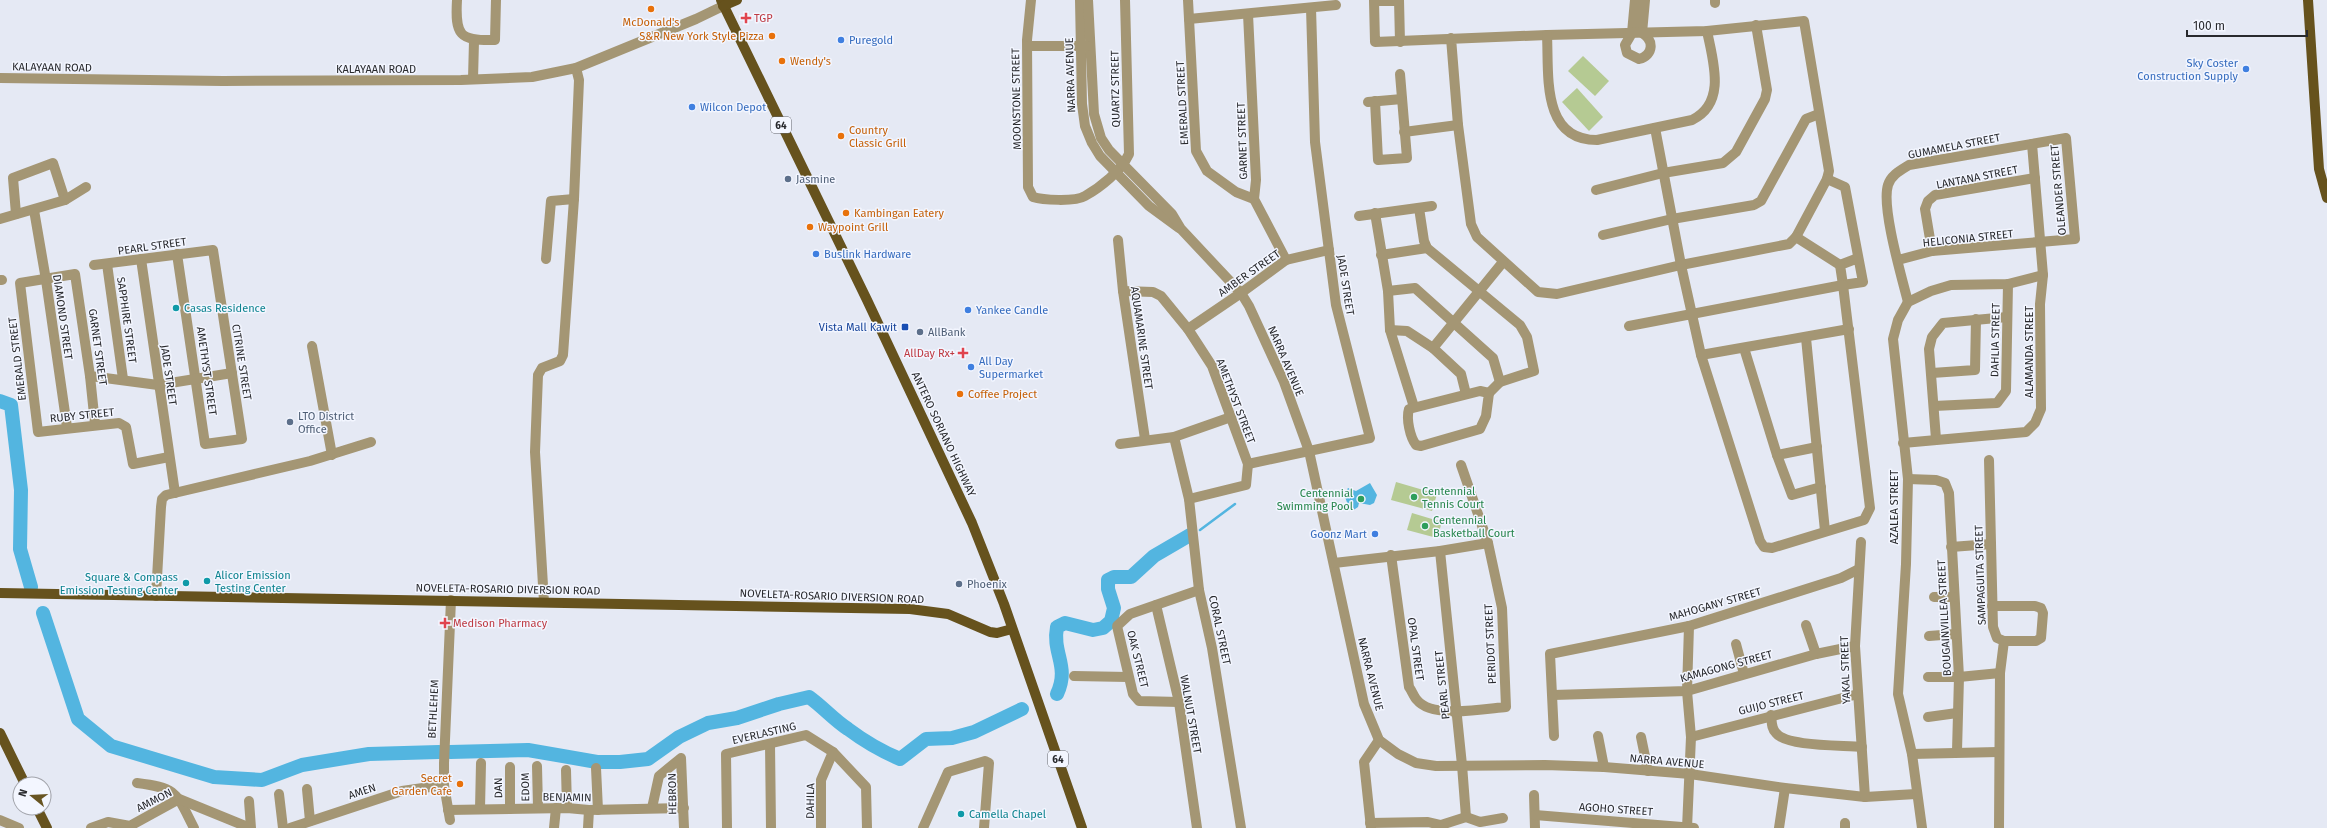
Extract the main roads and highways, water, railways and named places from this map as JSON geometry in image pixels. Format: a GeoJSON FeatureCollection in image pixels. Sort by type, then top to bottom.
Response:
{"type":"FeatureCollection","features":[{"type":"Feature","properties":{"kind":"main road","name":"KALAYAAN ROAD"},"geometry":{"type":"LineString","coordinates":[[722,3],[737,0]]}},
{"type":"Feature","properties":{"kind":"main road"},"geometry":{"type":"LineString","coordinates":[[2308,0],[2319,169],[2327,198]]}},
{"type":"Feature","properties":{"kind":"main road","name":"ANTERO SORIANO HIGHWAY"},"geometry":{"type":"LineString","coordinates":[[722,3],[940,453],[972,523],[1012,629],[1082,828]]}},
{"type":"Feature","properties":{"kind":"main road","name":"NOVELETA-ROSARIO DIVERSION ROAD"},"geometry":{"type":"LineString","coordinates":[[0,592],[156,596],[910,608],[948,614],[990,632],[997,633],[1012,629]]}},
{"type":"Feature","properties":{"kind":"main road"},"geometry":{"type":"LineString","coordinates":[[0,733],[21,776]]}},
{"type":"Feature","properties":{"kind":"main road"},"geometry":{"type":"LineString","coordinates":[[41,816],[47,828]]}},
{"type":"Feature","properties":{"kind":"water","name":"Centennial Swimming Pool"},"geometry":{"type":"Polygon","coordinates":[[[1370,483],[1377,495],[1374,503],[1370,505],[1359,503],[1358,507],[1352,511],[1349,508],[1344,494],[1348,488],[1356,491],[1370,483]]]}},
{"type":"Feature","properties":{"kind":"waterway"},"geometry":{"type":"LineString","coordinates":[[0,401],[11,405],[21,490],[20,549],[31,587]]}},
{"type":"Feature","properties":{"kind":"waterway"},"geometry":{"type":"LineString","coordinates":[[1200,530],[1235,504]]}},
{"type":"Feature","properties":{"kind":"waterway"},"geometry":{"type":"LineString","coordinates":[[1057,694],[1062,676],[1056,636],[1057,627],[1065,623],[1093,630],[1103,628],[1111,621],[1114,608],[1108,589],[1108,580],[1114,577],[1131,577],[1154,556],[1190,535]]}},
{"type":"Feature","properties":{"kind":"waterway"},"geometry":{"type":"LineString","coordinates":[[43,613],[78,719],[111,746],[214,777],[262,780],[302,765],[369,754],[439,752]]}},
{"type":"Feature","properties":{"kind":"waterway"},"geometry":{"type":"LineString","coordinates":[[450,752],[528,750],[597,762],[620,762],[648,759],[679,737],[708,723],[737,718],[779,704],[809,697],[838,722],[860,738],[900,759],[926,739],[952,738],[974,732],[1022,709]]}},
{"type":"Feature","properties":{"kind":"place","name":"McDonald's"},"geometry":{"type":"Point","coordinates":[651,9]}},
{"type":"Feature","properties":{"kind":"place","name":"TGP"},"geometry":{"type":"Point","coordinates":[746,18]}},
{"type":"Feature","properties":{"kind":"place","name":"S&R New York Style Pizza"},"geometry":{"type":"Point","coordinates":[772,36]}},
{"type":"Feature","properties":{"kind":"place","name":"Puregold"},"geometry":{"type":"Point","coordinates":[841,40]}},
{"type":"Feature","properties":{"kind":"place","name":"Wendy's"},"geometry":{"type":"Point","coordinates":[782,61]}},
{"type":"Feature","properties":{"kind":"place","name":"Sky Coster Construction Supply"},"geometry":{"type":"Point","coordinates":[2246,69]}},
{"type":"Feature","properties":{"kind":"place","name":"Wilcon Depot"},"geometry":{"type":"Point","coordinates":[692,107]}},
{"type":"Feature","properties":{"kind":"place","name":"Country Classic Grill"},"geometry":{"type":"Point","coordinates":[841,136]}},
{"type":"Feature","properties":{"kind":"place","name":"Jasmine"},"geometry":{"type":"Point","coordinates":[788,179]}},
{"type":"Feature","properties":{"kind":"place","name":"Kambingan Eatery"},"geometry":{"type":"Point","coordinates":[846,213]}},
{"type":"Feature","properties":{"kind":"place","name":"Waypoint Grill"},"geometry":{"type":"Point","coordinates":[810,227]}},
{"type":"Feature","properties":{"kind":"place","name":"Buslink Hardware"},"geometry":{"type":"Point","coordinates":[816,254]}},
{"type":"Feature","properties":{"kind":"place","name":"Casas Residence"},"geometry":{"type":"Point","coordinates":[176,308]}},
{"type":"Feature","properties":{"kind":"place","name":"Yankee Candle"},"geometry":{"type":"Point","coordinates":[968,310]}},
{"type":"Feature","properties":{"kind":"place","name":"Vista Mall Kawit"},"geometry":{"type":"Point","coordinates":[905,327]}},
{"type":"Feature","properties":{"kind":"place","name":"AllBank"},"geometry":{"type":"Point","coordinates":[920,332]}},
{"type":"Feature","properties":{"kind":"place","name":"AllDay Rx+"},"geometry":{"type":"Point","coordinates":[963,353]}},
{"type":"Feature","properties":{"kind":"place","name":"All Day Supermarket"},"geometry":{"type":"Point","coordinates":[971,367]}},
{"type":"Feature","properties":{"kind":"place","name":"Coffee Project"},"geometry":{"type":"Point","coordinates":[960,394]}},
{"type":"Feature","properties":{"kind":"place","name":"LTO District Office"},"geometry":{"type":"Point","coordinates":[290,422]}},
{"type":"Feature","properties":{"kind":"place","name":"Centennial Tennis Court"},"geometry":{"type":"Point","coordinates":[1414,497]}},
{"type":"Feature","properties":{"kind":"place","name":"Centennial Swimming Pool"},"geometry":{"type":"Point","coordinates":[1361,499]}},
{"type":"Feature","properties":{"kind":"place","name":"Centennial Basketball Court"},"geometry":{"type":"Point","coordinates":[1425,526]}},
{"type":"Feature","properties":{"kind":"place","name":"Goonz Mart"},"geometry":{"type":"Point","coordinates":[1375,534]}},
{"type":"Feature","properties":{"kind":"place","name":"Alicor Emission Testing Center"},"geometry":{"type":"Point","coordinates":[207,581]}},
{"type":"Feature","properties":{"kind":"place","name":"Square & Compass Emission Testing Center"},"geometry":{"type":"Point","coordinates":[186,583]}},
{"type":"Feature","properties":{"kind":"place","name":"Phoenix"},"geometry":{"type":"Point","coordinates":[959,584]}},
{"type":"Feature","properties":{"kind":"place","name":"Medison Pharmacy"},"geometry":{"type":"Point","coordinates":[445,623]}},
{"type":"Feature","properties":{"kind":"place","name":"Secret Garden Cafe"},"geometry":{"type":"Point","coordinates":[460,784]}},
{"type":"Feature","properties":{"kind":"place","name":"Camella Chapel"},"geometry":{"type":"Point","coordinates":[961,814]}}]}
